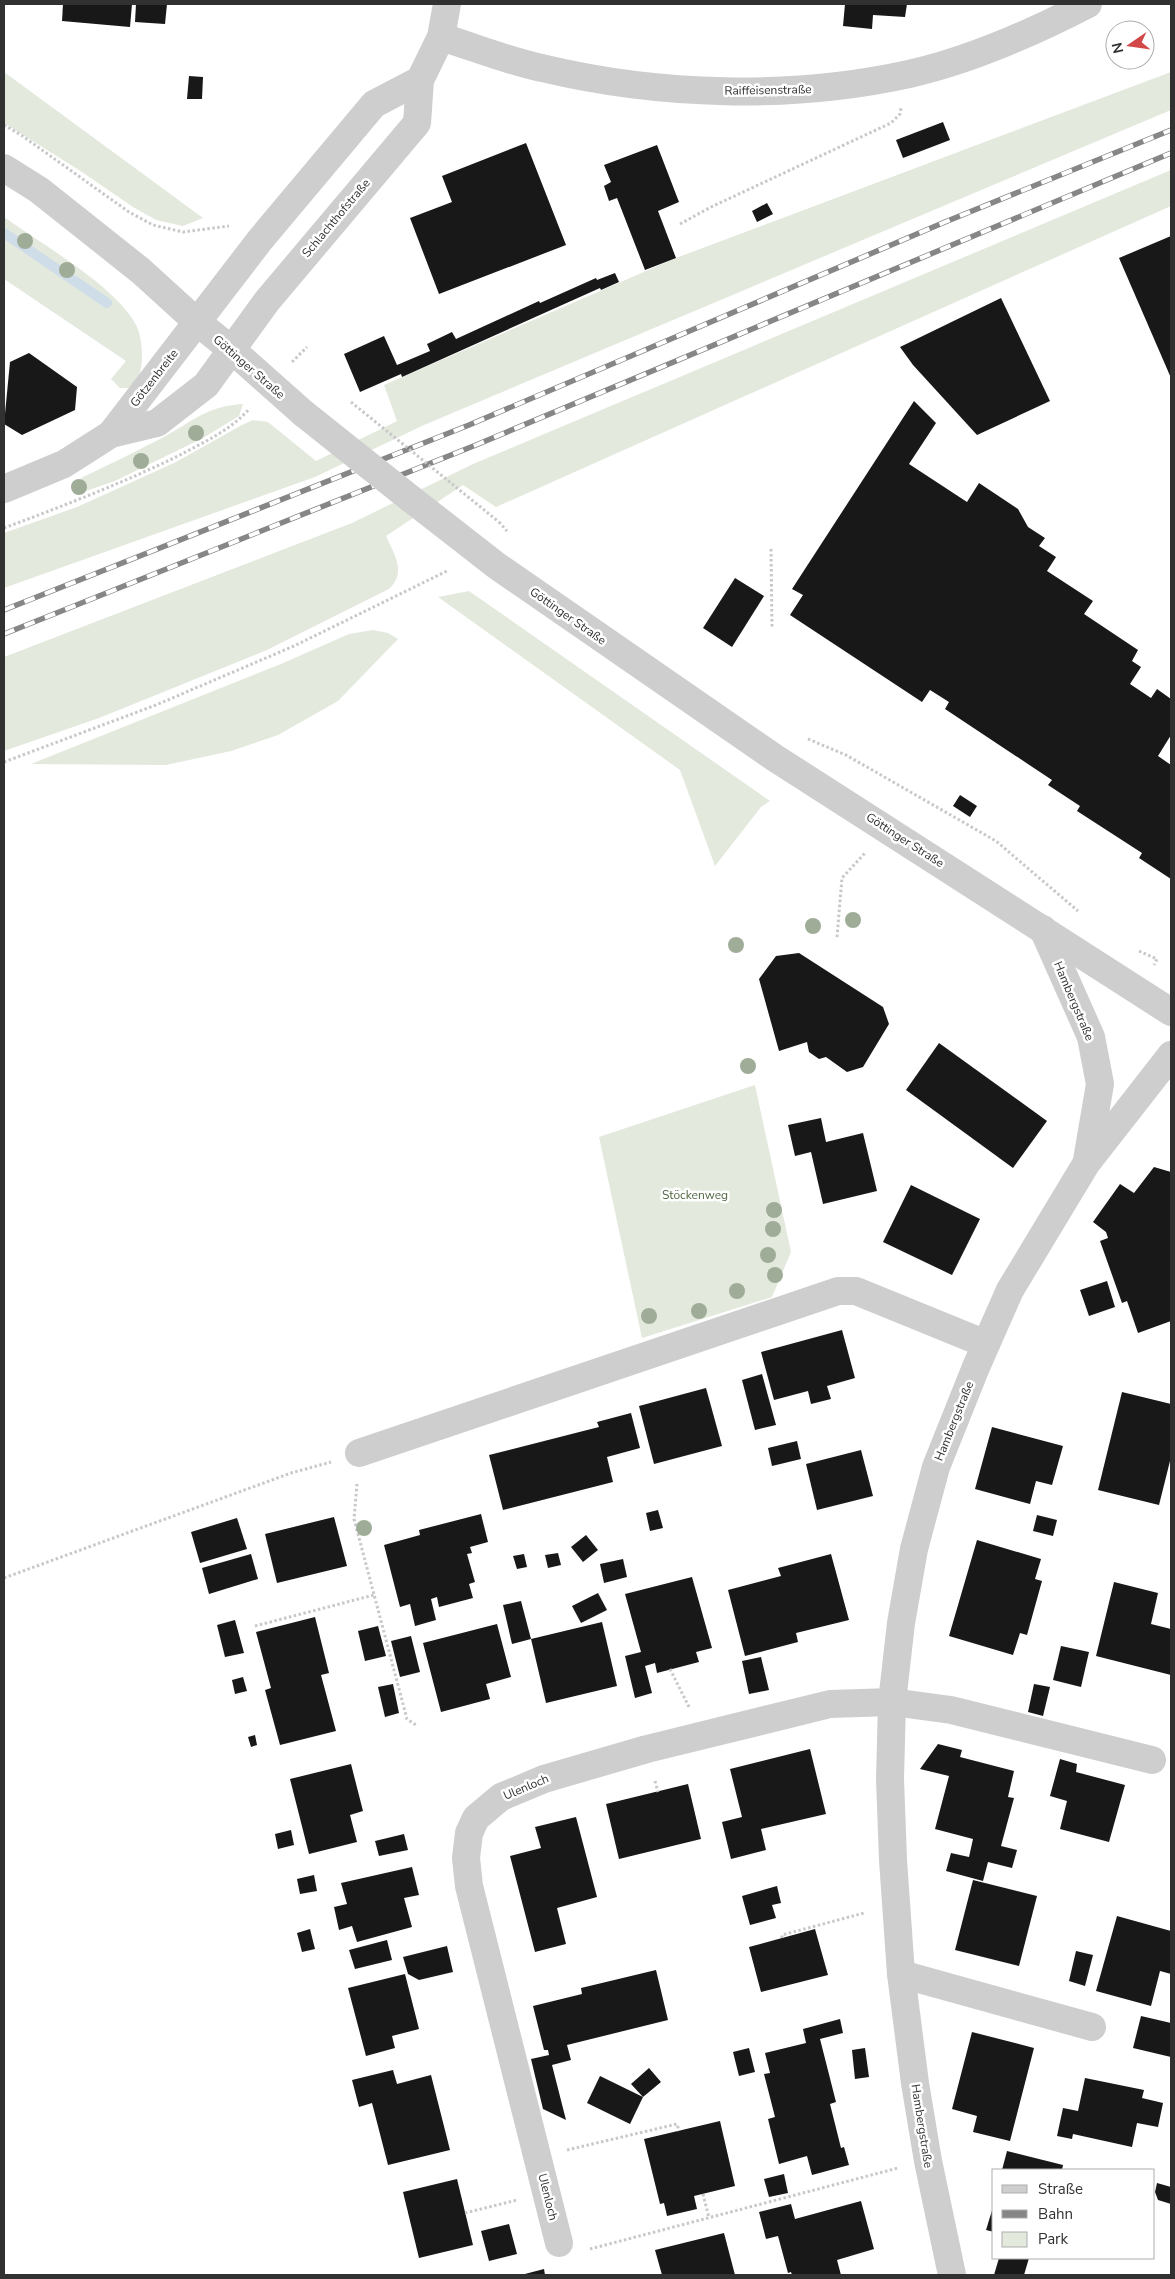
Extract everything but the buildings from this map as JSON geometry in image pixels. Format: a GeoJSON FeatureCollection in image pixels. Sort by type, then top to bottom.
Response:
{"type":"FeatureCollection","features":[{"type":"Feature","properties":{"kind":"street","name":"Schlachthofstraße"},"geometry":{"type":"LineString","coordinates":[[232,350],[282,281],[417,123],[420,80],[441,37],[447,4]]}},
{"type":"Feature","properties":{"kind":"street","name":"Raiffeisenstraße"},"geometry":{"type":"LineString","coordinates":[[441,37],[541,68],[656,86],[722,91],[820,88],[909,74],[1020,37],[1088,4]]}},
{"type":"Feature","properties":{"kind":"street"},"geometry":{"type":"LineString","coordinates":[[197,322],[260,240],[374,104],[420,80]]}},
{"type":"Feature","properties":{"kind":"street","name":"Göttinger Straße"},"geometry":{"type":"LineString","coordinates":[[4,168],[39,190],[141,271],[303,413],[471,546],[774,758],[1171,1012]]}},
{"type":"Feature","properties":{"kind":"street","name":"Götzenbreite"},"geometry":{"type":"LineString","coordinates":[[111,434],[197,322]]}},
{"type":"Feature","properties":{"kind":"street","name":"Götzenbreite"},"geometry":{"type":"LineString","coordinates":[[4,490],[64,464],[111,434],[157,423],[206,384],[232,350]]}},
{"type":"Feature","properties":{"kind":"street","name":"Hambergstraße"},"geometry":{"type":"LineString","coordinates":[[1043,929],[1091,1037],[1100,1084],[1086,1164]]}},
{"type":"Feature","properties":{"kind":"street","name":"Hambergstraße"},"geometry":{"type":"LineString","coordinates":[[952,2275],[928,2161],[901,1974],[896,1904],[890,1779],[892,1702],[914,1549],[936,1468],[1010,1290],[1086,1164],[1171,1055]]}},
{"type":"Feature","properties":{"kind":"street"},"geometry":{"type":"LineString","coordinates":[[359,1453],[838,1291],[856,1290],[986,1344]]}},
{"type":"Feature","properties":{"kind":"street"},"geometry":{"type":"LineString","coordinates":[[892,1702],[951,1710],[1152,1760]]}},
{"type":"Feature","properties":{"kind":"street","name":"Ulenloch"},"geometry":{"type":"LineString","coordinates":[[570,2247],[546,2192],[469,1886],[466,1858],[469,1833],[476,1818],[491,1804],[544,1779],[704,1734],[830,1704],[892,1702]]}},
{"type":"Feature","properties":{"kind":"street"},"geometry":{"type":"LineString","coordinates":[[901,1974],[1092,2026]]}},
{"type":"Feature","properties":{"kind":"path"},"geometry":{"type":"LineString","coordinates":[[680,224],[711,207],[891,122],[900,114],[909,74]]}},
{"type":"Feature","properties":{"kind":"path"},"geometry":{"type":"LineString","coordinates":[[4,125],[21,135],[129,212],[153,225],[183,232],[243,224],[260,240]]}},
{"type":"Feature","properties":{"kind":"path"},"geometry":{"type":"LineString","coordinates":[[4,528],[115,485],[203,442],[240,419],[270,384]]}},
{"type":"Feature","properties":{"kind":"path"},"geometry":{"type":"LineString","coordinates":[[351,402],[499,522],[510,534]]}},
{"type":"Feature","properties":{"kind":"path"},"geometry":{"type":"LineString","coordinates":[[4,762],[156,705],[294,646],[471,546]]}},
{"type":"Feature","properties":{"kind":"path"},"geometry":{"type":"LineString","coordinates":[[771,549],[772,628]]}},
{"type":"Feature","properties":{"kind":"path"},"geometry":{"type":"LineString","coordinates":[[806,737],[846,755],[996,842],[1083,915]]}},
{"type":"Feature","properties":{"kind":"path"},"geometry":{"type":"LineString","coordinates":[[837,937],[842,878],[857,863]]}},
{"type":"Feature","properties":{"kind":"path"},"geometry":{"type":"LineString","coordinates":[[1137,950],[1158,959]]}},
{"type":"Feature","properties":{"kind":"path"},"geometry":{"type":"LineString","coordinates":[[4,1578],[291,1473],[359,1453]]}},
{"type":"Feature","properties":{"kind":"path"},"geometry":{"type":"LineString","coordinates":[[354,1520],[407,1719],[416,1725]]}},
{"type":"Feature","properties":{"kind":"path"},"geometry":{"type":"LineString","coordinates":[[255,1626],[374,1595]]}},
{"type":"Feature","properties":{"kind":"path"},"geometry":{"type":"LineString","coordinates":[[670,1669],[704,1734]]}},
{"type":"Feature","properties":{"kind":"path"},"geometry":{"type":"LineString","coordinates":[[782,1938],[782,1935],[896,1904]]}},
{"type":"Feature","properties":{"kind":"path"},"geometry":{"type":"LineString","coordinates":[[538,2157],[677,2124],[679,2131]]}},
{"type":"Feature","properties":{"kind":"path"},"geometry":{"type":"LineString","coordinates":[[570,2247],[709,2218],[928,2161]]}},
{"type":"Feature","properties":{"kind":"path"},"geometry":{"type":"LineString","coordinates":[[465,2213],[546,2192]]}},
{"type":"Feature","properties":{"kind":"path"},"geometry":{"type":"LineString","coordinates":[[703,2194],[709,2218]]}},
{"type":"Feature","properties":{"kind":"green space"},"geometry":{"type":"Polygon","coordinates":[[[4,72],[203,218],[183,226],[156,220],[4,123],[4,72]]]}},
{"type":"Feature","properties":{"kind":"green space"},"geometry":{"type":"Polygon","coordinates":[[[1171,72],[1171,110],[424,425],[315,477],[4,588],[4,533],[77,507],[176,462],[253,420],[268,422],[316,461],[397,421],[384,385],[676,258],[1171,72]]]}},
{"type":"Feature","properties":{"kind":"green space"},"geometry":{"type":"Polygon","coordinates":[[[1171,170],[1171,206],[496,507],[463,485],[386,536],[395,556],[398,570],[394,583],[389,589],[267,650],[99,718],[4,751],[4,657],[352,523],[473,464],[1171,170]]]}},
{"type":"Feature","properties":{"kind":"green space"},"geometry":{"type":"Polygon","coordinates":[[[4,217],[76,266],[112,296],[126,311],[138,329],[142,354],[139,375],[129,388],[120,388],[111,379],[126,361],[4,279],[4,217]]]}},
{"type":"Feature","properties":{"kind":"green space"},"geometry":{"type":"Polygon","coordinates":[[[243,404],[239,416],[203,438],[115,481],[86,491],[81,478],[162,438],[209,411],[230,405],[243,404]]]}},
{"type":"Feature","properties":{"kind":"green space"},"geometry":{"type":"Polygon","coordinates":[[[469,591],[770,801],[761,807],[715,866],[680,770],[438,597],[469,591]]]}},
{"type":"Feature","properties":{"kind":"green space"},"geometry":{"type":"Polygon","coordinates":[[[373,630],[388,633],[398,639],[338,701],[278,735],[231,751],[166,765],[31,764],[281,664],[349,634],[373,630]]]}},
{"type":"Feature","properties":{"kind":"green space","name":"Stöckenweg"},"geometry":{"type":"Polygon","coordinates":[[[755,1085],[791,1252],[772,1297],[642,1338],[599,1137],[755,1085]]]}},
{"type":"Feature","properties":{"kind":"waterway"},"geometry":{"type":"LineString","coordinates":[[4,233],[107,303]]}},
{"type":"Feature","properties":{"kind":"railway"},"geometry":{"type":"LineString","coordinates":[[4,610],[469,425],[945,222],[1171,130]]}},
{"type":"Feature","properties":{"kind":"railway"},"geometry":{"type":"LineString","coordinates":[[4,634],[476,445],[1171,153]]}}]}
